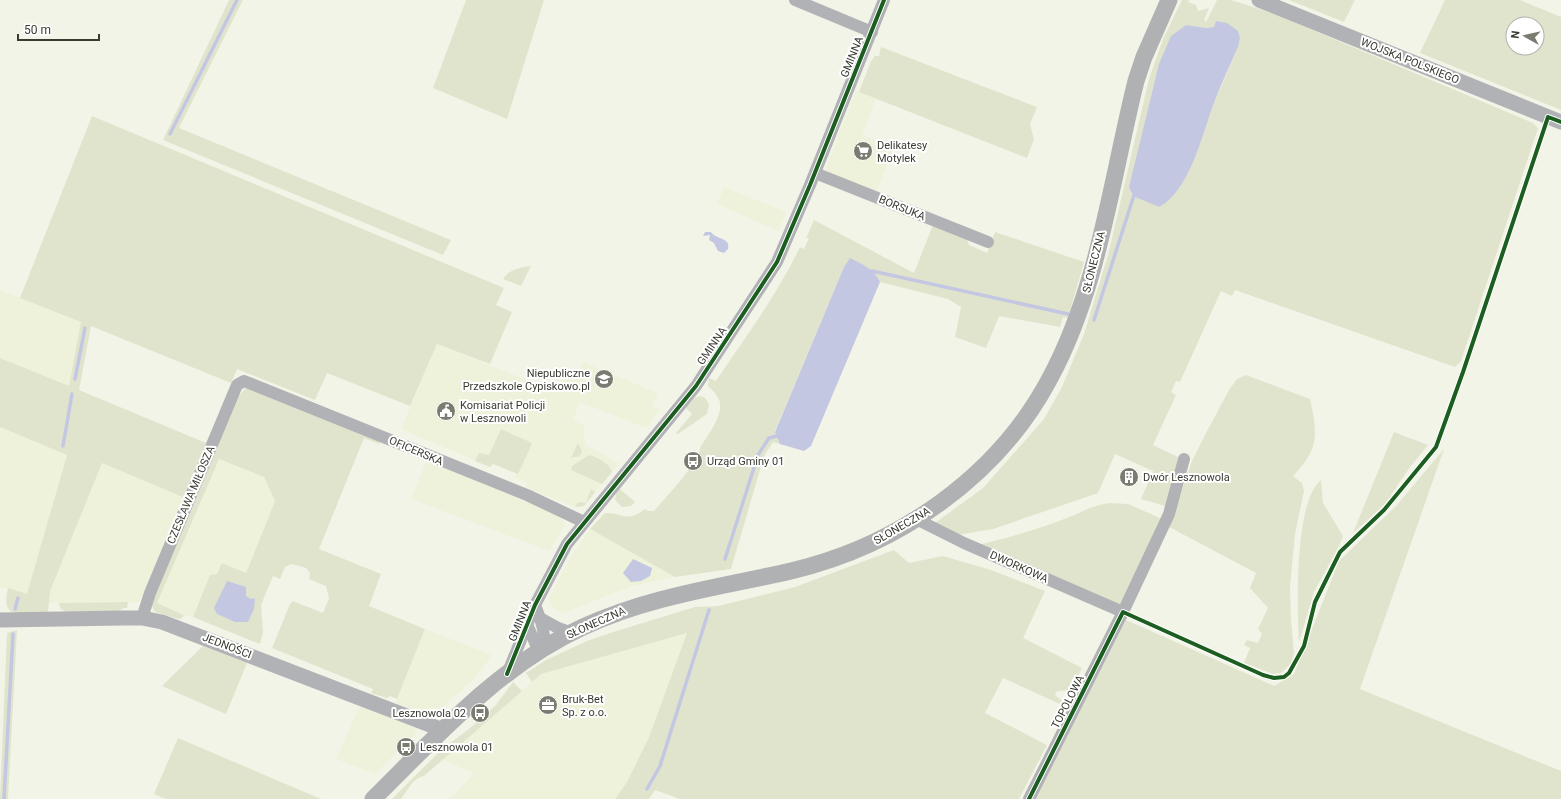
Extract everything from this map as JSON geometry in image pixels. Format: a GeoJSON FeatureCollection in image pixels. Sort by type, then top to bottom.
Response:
{"type":"FeatureCollection","features":[{"type":"Feature","properties":{"kind":"main road","name":"SŁONECZNA"},"geometry":{"type":"LineString","coordinates":[[373,799],[443,730],[507,674],[542,650],[572,633],[638,605],[702,589],[794,570],[837,558],[883,539],[916,519],[966,482],[988,461],[1034,406],[1060,360],[1071,336],[1089,282],[1128,115],[1144,57],[1168,0]]}},
{"type":"Feature","properties":{"kind":"street"},"geometry":{"type":"LineString","coordinates":[[795,0],[872,32]]}},
{"type":"Feature","properties":{"kind":"street","name":"GMINNA"},"geometry":{"type":"LineString","coordinates":[[507,674],[527,624],[536,611],[567,544],[685,399],[753,300],[777,262],[815,173],[884,0]]}},
{"type":"Feature","properties":{"kind":"street","name":"WOJSKA POLSKIEGO"},"geometry":{"type":"LineString","coordinates":[[1259,0],[1561,122]]}},
{"type":"Feature","properties":{"kind":"street","name":"BORSUKA"},"geometry":{"type":"LineString","coordinates":[[815,173],[988,242]]}},
{"type":"Feature","properties":{"kind":"street","name":"CZESŁAWA MIŁOSZA"},"geometry":{"type":"LineString","coordinates":[[142,618],[150,593],[237,385],[244,381],[248,381]]}},
{"type":"Feature","properties":{"kind":"street","name":"OFICERSKA"},"geometry":{"type":"LineString","coordinates":[[248,381],[527,496],[584,522]]}},
{"type":"Feature","properties":{"kind":"street","name":"TOPOLOWA"},"geometry":{"type":"LineString","coordinates":[[1029,799],[1123,612],[1169,514],[1184,459]]}},
{"type":"Feature","properties":{"kind":"street","name":"DWORKOWA"},"geometry":{"type":"LineString","coordinates":[[916,519],[964,543],[1123,612]]}},
{"type":"Feature","properties":{"kind":"street","name":"GMINNA"},"geometry":{"type":"LineString","coordinates":[[536,611],[558,628],[572,633]]}},
{"type":"Feature","properties":{"kind":"street","name":"GMINNA"},"geometry":{"type":"LineString","coordinates":[[536,611],[544,641],[542,650]]}},
{"type":"Feature","properties":{"kind":"street","name":"JEDNOŚCI"},"geometry":{"type":"LineString","coordinates":[[0,620],[142,618],[162,622],[443,730]]}},
{"type":"Feature","properties":{"kind":"street","name":"GMINNA"},"geometry":{"type":"LineString","coordinates":[[527,624],[534,642],[542,650]]}},
{"type":"Feature","properties":{"kind":"shaded area"},"geometry":{"type":"Polygon","coordinates":[[[229,0],[243,0],[179,128],[451,240],[443,255],[163,140],[229,0]]]}},
{"type":"Feature","properties":{"kind":"shaded area"},"geometry":{"type":"Polygon","coordinates":[[[466,0],[544,0],[507,119],[433,88],[466,0]]]}},
{"type":"Feature","properties":{"kind":"shaded area"},"geometry":{"type":"Polygon","coordinates":[[[1182,0],[1189,0],[1188,2],[1196,5],[1198,11],[1209,8],[1204,20],[1206,22],[1217,0],[1231,0],[1272,13],[1533,123],[1538,128],[1461,361],[1455,367],[1235,290],[1232,296],[1221,291],[1180,382],[1176,381],[1171,392],[1176,395],[1153,445],[1178,457],[1170,492],[1165,506],[1141,499],[1153,471],[1115,454],[1098,493],[993,529],[957,535],[935,523],[983,488],[1044,419],[1062,387],[1084,334],[1108,255],[1149,79],[1163,39],[1182,0]],[[1186,25],[1131,194],[1159,207],[1179,186],[1188,171],[1214,103],[1238,47],[1214,27],[1207,28],[1186,25]]]}},
{"type":"Feature","properties":{"kind":"shaded area"},"geometry":{"type":"Polygon","coordinates":[[[1289,0],[1355,0],[1344,22],[1289,0]]]}},
{"type":"Feature","properties":{"kind":"shaded area"},"geometry":{"type":"Polygon","coordinates":[[[1445,0],[1520,0],[1561,17],[1561,110],[1420,53],[1445,0]]]}},
{"type":"Feature","properties":{"kind":"shaded area"},"geometry":{"type":"Polygon","coordinates":[[[881,47],[1037,107],[1030,124],[1034,139],[1027,158],[859,92],[871,61],[875,56],[879,56],[881,47]]]}},
{"type":"Feature","properties":{"kind":"shaded area"},"geometry":{"type":"Polygon","coordinates":[[[856,91],[876,99],[862,135],[894,148],[876,192],[828,174],[826,168],[856,91]]]}},
{"type":"Feature","properties":{"kind":"shaded area"},"geometry":{"type":"Polygon","coordinates":[[[92,116],[504,288],[496,305],[512,312],[490,364],[437,344],[410,406],[327,373],[315,400],[237,369],[231,383],[91,326],[79,390],[206,443],[183,497],[102,463],[50,591],[48,611],[45,614],[21,614],[10,611],[7,606],[6,599],[8,588],[27,594],[67,455],[0,427],[0,358],[69,386],[81,322],[20,298],[92,116]]]}},
{"type":"Feature","properties":{"kind":"shaded area"},"geometry":{"type":"Polygon","coordinates":[[[724,187],[786,212],[778,231],[717,204],[724,187]]]}},
{"type":"Feature","properties":{"kind":"shaded area"},"geometry":{"type":"Polygon","coordinates":[[[814,220],[914,273],[933,225],[967,238],[969,245],[987,253],[995,232],[1084,262],[1068,318],[1063,317],[1060,327],[999,316],[986,348],[955,337],[961,307],[948,299],[880,282],[874,274],[870,272],[844,267],[775,431],[780,444],[773,442],[764,456],[731,569],[675,577],[590,529],[605,513],[628,517],[633,516],[645,509],[648,511],[654,511],[695,462],[700,448],[719,415],[720,402],[708,386],[709,378],[716,381],[760,316],[791,265],[800,247],[804,249],[809,238],[806,238],[814,220]]]}},
{"type":"Feature","properties":{"kind":"shaded area"},"geometry":{"type":"Polygon","coordinates":[[[531,266],[521,286],[503,279],[512,271],[531,266]]]}},
{"type":"Feature","properties":{"kind":"shaded area"},"geometry":{"type":"Polygon","coordinates":[[[0,290],[81,322],[69,387],[0,358],[0,290]]]}},
{"type":"Feature","properties":{"kind":"shaded area"},"geometry":{"type":"Polygon","coordinates":[[[437,344],[557,392],[566,372],[570,374],[573,368],[580,371],[583,362],[658,393],[652,406],[660,409],[646,428],[580,402],[573,420],[585,426],[583,432],[586,445],[619,463],[584,506],[575,507],[526,487],[527,483],[515,477],[516,474],[493,464],[490,467],[401,429],[437,344]]]}},
{"type":"Feature","properties":{"kind":"shaded area"},"geometry":{"type":"Polygon","coordinates":[[[1246,375],[1310,399],[1315,432],[1312,449],[1308,458],[1293,476],[1302,483],[1304,491],[1295,534],[1290,587],[1294,654],[1291,663],[1281,673],[1273,674],[1244,663],[1250,648],[1244,645],[1247,640],[1258,643],[1262,634],[1258,629],[1268,608],[1250,588],[1256,573],[1169,527],[1192,461],[1205,435],[1229,390],[1237,379],[1246,375]]]}},
{"type":"Feature","properties":{"kind":"shaded area"},"geometry":{"type":"Polygon","coordinates":[[[246,388],[380,440],[379,444],[364,438],[319,549],[381,574],[369,606],[425,629],[397,699],[390,696],[387,698],[371,693],[373,689],[272,648],[290,604],[293,601],[323,613],[329,598],[326,586],[309,579],[310,573],[306,568],[292,564],[285,567],[280,579],[273,576],[261,605],[263,632],[260,644],[193,617],[210,575],[217,574],[222,563],[246,573],[275,501],[264,477],[219,459],[157,603],[184,615],[182,618],[178,619],[155,612],[152,606],[152,598],[238,397],[246,388]]]}},
{"type":"Feature","properties":{"kind":"shaded area"},"geometry":{"type":"Polygon","coordinates":[[[700,396],[705,398],[709,404],[707,414],[678,434],[676,433],[692,414],[686,408],[694,398],[700,396]]]}},
{"type":"Feature","properties":{"kind":"shaded area"},"geometry":{"type":"Polygon","coordinates":[[[0,427],[67,455],[196,449],[199,458],[140,602],[50,603],[27,594],[0,587],[0,427]]]}},
{"type":"Feature","properties":{"kind":"shaded area"},"geometry":{"type":"Polygon","coordinates":[[[501,429],[532,444],[518,474],[493,464],[490,467],[475,461],[479,453],[489,455],[501,429]]]}},
{"type":"Feature","properties":{"kind":"shaded area"},"geometry":{"type":"Polygon","coordinates":[[[1394,432],[1428,445],[1410,467],[1385,504],[1353,533],[1394,432]]]}},
{"type":"Feature","properties":{"kind":"shaded area"},"geometry":{"type":"Polygon","coordinates":[[[578,443],[582,451],[580,456],[571,458],[578,443]]]}},
{"type":"Feature","properties":{"kind":"shaded area"},"geometry":{"type":"Polygon","coordinates":[[[1444,449],[1360,689],[1561,771],[1561,799],[1035,799],[1126,620],[1274,686],[1294,674],[1339,561],[1396,506],[1444,449]]]}},
{"type":"Feature","properties":{"kind":"shaded area"},"geometry":{"type":"Polygon","coordinates":[[[589,455],[606,463],[612,472],[602,484],[571,470],[572,466],[589,455]]]}},
{"type":"Feature","properties":{"kind":"shaded area"},"geometry":{"type":"Polygon","coordinates":[[[218,459],[264,477],[275,501],[246,573],[210,575],[193,617],[157,603],[218,459]]]}},
{"type":"Feature","properties":{"kind":"shaded area"},"geometry":{"type":"Polygon","coordinates":[[[427,460],[557,513],[565,525],[549,551],[411,499],[427,460]]]}},
{"type":"Feature","properties":{"kind":"shaded area"},"geometry":{"type":"Polygon","coordinates":[[[1321,480],[1323,503],[1343,536],[1314,592],[1299,642],[1298,582],[1302,532],[1306,510],[1312,492],[1321,480]]]}},
{"type":"Feature","properties":{"kind":"shaded area"},"geometry":{"type":"Polygon","coordinates":[[[591,489],[595,492],[584,506],[575,507],[578,502],[586,503],[591,489]]]}},
{"type":"Feature","properties":{"kind":"shaded area"},"geometry":{"type":"Polygon","coordinates":[[[620,489],[635,502],[631,506],[622,507],[615,500],[616,494],[620,489]]]}},
{"type":"Feature","properties":{"kind":"shaded area"},"geometry":{"type":"Polygon","coordinates":[[[1110,503],[1128,504],[1160,518],[1122,606],[978,545],[1037,529],[1095,506],[1110,503]]]}},
{"type":"Feature","properties":{"kind":"shaded area"},"geometry":{"type":"Polygon","coordinates":[[[590,529],[675,577],[632,586],[563,613],[552,607],[549,598],[570,558],[590,529]]]}},
{"type":"Feature","properties":{"kind":"shaded area"},"geometry":{"type":"Polygon","coordinates":[[[894,550],[909,563],[943,556],[991,570],[1045,591],[1023,638],[1082,668],[1072,690],[1057,691],[1055,695],[1062,701],[1062,705],[1003,678],[985,713],[1047,745],[1019,799],[680,799],[655,790],[649,799],[615,799],[627,782],[649,737],[687,633],[541,674],[532,682],[526,673],[546,660],[587,641],[610,633],[695,607],[718,606],[795,587],[894,550]]]}},
{"type":"Feature","properties":{"kind":"shaded area"},"geometry":{"type":"Polygon","coordinates":[[[128,602],[127,608],[123,608],[118,612],[67,613],[60,608],[59,603],[128,602]]]}},
{"type":"Feature","properties":{"kind":"shaded area"},"geometry":{"type":"Polygon","coordinates":[[[425,629],[492,655],[476,677],[435,714],[424,715],[396,703],[425,629]]]}},
{"type":"Feature","properties":{"kind":"shaded area"},"geometry":{"type":"Polygon","coordinates":[[[17,630],[8,799],[0,799],[7,633],[17,630]]]}},
{"type":"Feature","properties":{"kind":"shaded area"},"geometry":{"type":"Polygon","coordinates":[[[687,632],[649,737],[627,782],[615,799],[450,799],[474,773],[442,760],[541,674],[687,632]]]}},
{"type":"Feature","properties":{"kind":"shaded area"},"geometry":{"type":"Polygon","coordinates":[[[203,646],[247,663],[226,714],[162,686],[203,646]]]}},
{"type":"Feature","properties":{"kind":"shaded area"},"geometry":{"type":"Polygon","coordinates":[[[513,682],[522,691],[424,776],[416,779],[401,799],[392,799],[441,750],[469,729],[496,705],[513,682]]]}},
{"type":"Feature","properties":{"kind":"shaded area"},"geometry":{"type":"Polygon","coordinates":[[[361,706],[415,728],[417,732],[375,774],[336,759],[361,706]]]}},
{"type":"Feature","properties":{"kind":"shaded area"},"geometry":{"type":"Polygon","coordinates":[[[178,738],[321,799],[166,799],[154,794],[178,738]]]}},
{"type":"Feature","properties":{"kind":"water"},"geometry":{"type":"Polygon","coordinates":[[[1216,21],[1227,23],[1238,31],[1240,38],[1238,47],[1209,116],[1194,161],[1179,188],[1170,199],[1159,207],[1133,196],[1129,187],[1159,64],[1171,36],[1186,25],[1207,28],[1214,27],[1216,21]]]}},
{"type":"Feature","properties":{"kind":"water"},"geometry":{"type":"Polygon","coordinates":[[[705,232],[711,232],[713,235],[725,240],[728,245],[728,249],[724,253],[718,251],[714,243],[709,240],[710,235],[703,236],[705,232]]]}},
{"type":"Feature","properties":{"kind":"water"},"geometry":{"type":"Polygon","coordinates":[[[850,258],[871,270],[880,282],[811,446],[804,451],[780,444],[775,432],[844,267],[850,258]]]}},
{"type":"Feature","properties":{"kind":"water"},"geometry":{"type":"Polygon","coordinates":[[[633,559],[652,568],[650,576],[641,581],[631,582],[623,573],[633,559]]]}},
{"type":"Feature","properties":{"kind":"water"},"geometry":{"type":"Polygon","coordinates":[[[227,581],[246,587],[246,596],[251,599],[255,598],[254,609],[248,622],[235,622],[217,614],[214,608],[227,581]]]}},
{"type":"Feature","properties":{"kind":"waterway"},"geometry":{"type":"LineString","coordinates":[[170,134],[237,0]]}},
{"type":"Feature","properties":{"kind":"waterway"},"geometry":{"type":"LineString","coordinates":[[1094,320],[1135,192]]}},
{"type":"Feature","properties":{"kind":"waterway"},"geometry":{"type":"LineString","coordinates":[[872,271],[1068,314]]}},
{"type":"Feature","properties":{"kind":"waterway"},"geometry":{"type":"LineString","coordinates":[[75,379],[85,328]]}},
{"type":"Feature","properties":{"kind":"waterway"},"geometry":{"type":"LineString","coordinates":[[63,446],[72,394]]}},
{"type":"Feature","properties":{"kind":"waterway"},"geometry":{"type":"LineString","coordinates":[[725,559],[758,455],[769,438],[777,436]]}},
{"type":"Feature","properties":{"kind":"waterway"},"geometry":{"type":"LineString","coordinates":[[15,609],[18,598]]}},
{"type":"Feature","properties":{"kind":"waterway"},"geometry":{"type":"LineString","coordinates":[[647,789],[660,766],[709,610]]}},
{"type":"Feature","properties":{"kind":"waterway"},"geometry":{"type":"LineString","coordinates":[[4,799],[13,634]]}},
{"type":"Feature","properties":{"kind":"cycle path"},"geometry":{"type":"LineString","coordinates":[[507,674],[535,605],[567,544],[696,386],[777,262],[810,185],[884,0]]}},
{"type":"Feature","properties":{"kind":"cycle path"},"geometry":{"type":"LineString","coordinates":[[1029,799],[1123,612],[1263,675],[1274,678],[1284,677],[1289,673],[1304,646],[1315,602],[1340,552],[1384,510],[1436,447],[1463,372],[1548,117],[1561,122]]}},
{"type":"Feature","properties":{"kind":"place","name":"Delikatesy Motylek"},"geometry":{"type":"Point","coordinates":[863,151]}},
{"type":"Feature","properties":{"kind":"place","name":"Niepubliczne Przedszkole Cypiskowo.pl"},"geometry":{"type":"Point","coordinates":[604,379]}},
{"type":"Feature","properties":{"kind":"place","name":"Komisariat Policji w Lesznowoli"},"geometry":{"type":"Point","coordinates":[446,411]}},
{"type":"Feature","properties":{"kind":"place","name":"Urząd Gminy 01"},"geometry":{"type":"Point","coordinates":[693,461]}},
{"type":"Feature","properties":{"kind":"place","name":"Dwór Lesznowola"},"geometry":{"type":"Point","coordinates":[1129,477]}},
{"type":"Feature","properties":{"kind":"place","name":"Bruk-Bet Sp. z o.o."},"geometry":{"type":"Point","coordinates":[548,705]}},
{"type":"Feature","properties":{"kind":"place","name":"Lesznowola 02"},"geometry":{"type":"Point","coordinates":[480,713]}},
{"type":"Feature","properties":{"kind":"place","name":"Lesznowola 01"},"geometry":{"type":"Point","coordinates":[406,747]}}]}
